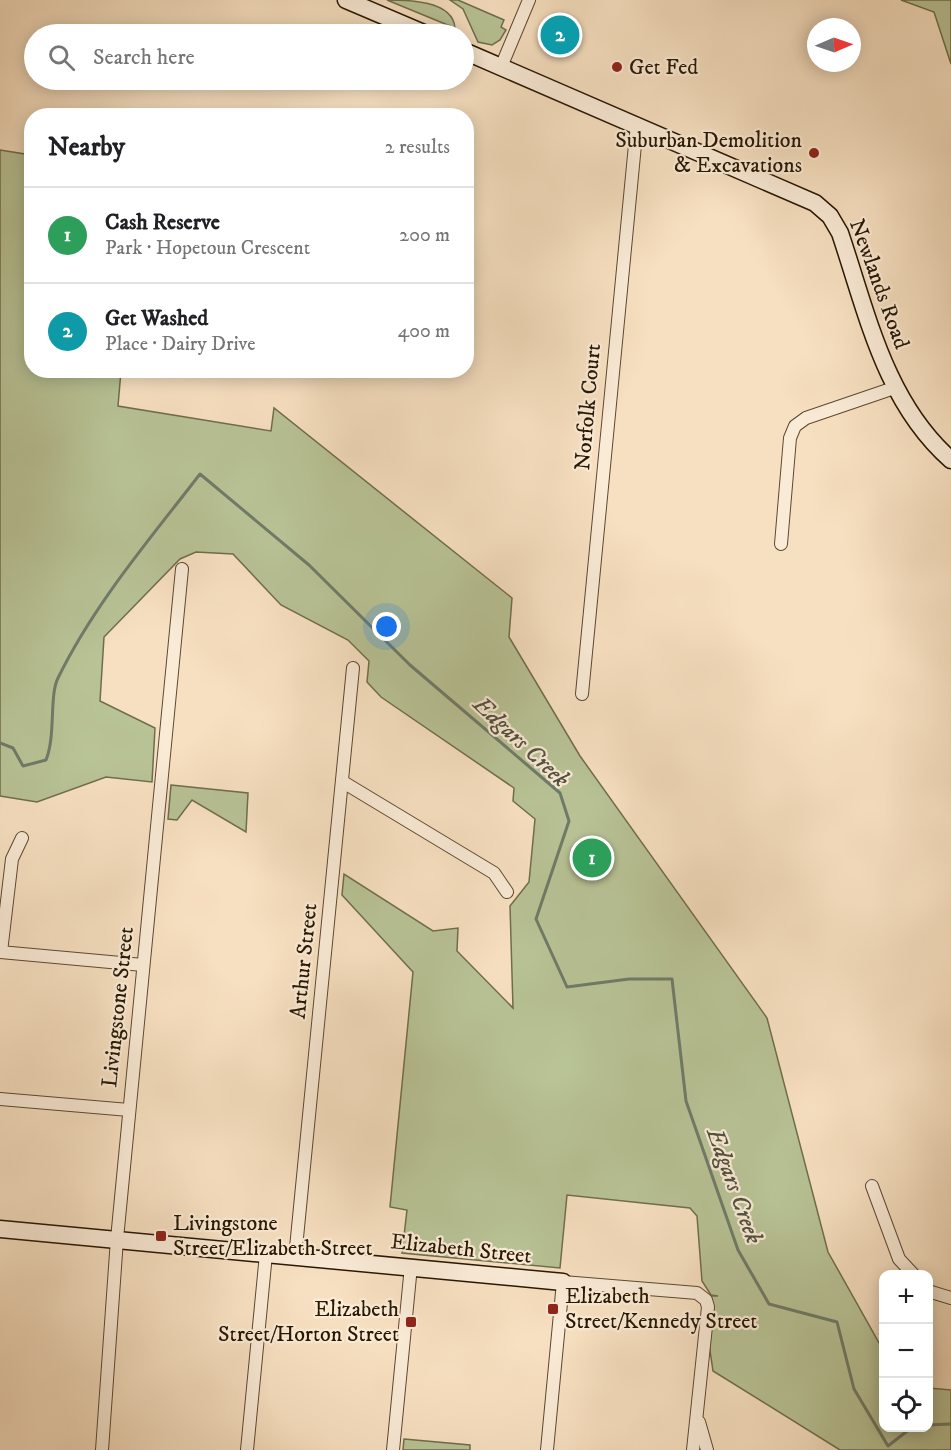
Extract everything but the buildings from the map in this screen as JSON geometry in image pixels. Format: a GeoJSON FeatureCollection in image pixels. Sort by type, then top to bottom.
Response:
{"type":"FeatureCollection","features":[{"type":"Feature","properties":{"kind":"street"},"geometry":{"type":"LineString","coordinates":[[346,0],[402,24]]}},
{"type":"Feature","properties":{"kind":"street"},"geometry":{"type":"LineString","coordinates":[[501,67],[529,0]]}},
{"type":"Feature","properties":{"kind":"street","name":"Newlands Road"},"geometry":{"type":"LineString","coordinates":[[474,55],[815,203],[830,216],[840,233],[894,388],[924,434],[951,460]]}},
{"type":"Feature","properties":{"kind":"street","name":"Norfolk Court"},"geometry":{"type":"LineString","coordinates":[[582,694],[636,124]]}},
{"type":"Feature","properties":{"kind":"street"},"geometry":{"type":"LineString","coordinates":[[780,544],[789,438],[795,426],[806,418],[894,388]]}},
{"type":"Feature","properties":{"kind":"street","name":"Livingstone Street"},"geometry":{"type":"LineString","coordinates":[[102,1450],[117,1239],[182,569]]}},
{"type":"Feature","properties":{"kind":"street","name":"Arthur Street"},"geometry":{"type":"LineString","coordinates":[[295,1258],[353,668]]}},
{"type":"Feature","properties":{"kind":"street"},"geometry":{"type":"LineString","coordinates":[[343,782],[494,873],[507,891]]}},
{"type":"Feature","properties":{"kind":"street"},"geometry":{"type":"LineString","coordinates":[[22,838],[12,859],[1,952],[144,965]]}},
{"type":"Feature","properties":{"kind":"street"},"geometry":{"type":"LineString","coordinates":[[0,1099],[129,1110]]}},
{"type":"Feature","properties":{"kind":"street"},"geometry":{"type":"LineString","coordinates":[[872,1186],[899,1259],[909,1270]]}},
{"type":"Feature","properties":{"kind":"street","name":"Elizabeth Street"},"geometry":{"type":"LineString","coordinates":[[0,1229],[295,1258],[411,1266],[702,1296],[708,1307],[697,1415]]}},
{"type":"Feature","properties":{"kind":"street"},"geometry":{"type":"LineString","coordinates":[[247,1450],[266,1254]]}},
{"type":"Feature","properties":{"kind":"street"},"geometry":{"type":"LineString","coordinates":[[393,1450],[411,1266]]}},
{"type":"Feature","properties":{"kind":"street"},"geometry":{"type":"LineString","coordinates":[[548,1450],[563,1282]]}},
{"type":"Feature","properties":{"kind":"street"},"geometry":{"type":"LineString","coordinates":[[933,1293],[951,1298]]}},
{"type":"Feature","properties":{"kind":"street"},"geometry":{"type":"LineString","coordinates":[[693,1450],[697,1415]]}},
{"type":"Feature","properties":{"kind":"street"},"geometry":{"type":"LineString","coordinates":[[697,1415],[707,1450]]}},
{"type":"Feature","properties":{"kind":"green space"},"geometry":{"type":"Polygon","coordinates":[[[387,0],[417,1],[438,7],[446,12],[454,24],[445,24],[387,0]]]}},
{"type":"Feature","properties":{"kind":"green space"},"geometry":{"type":"Polygon","coordinates":[[[450,0],[458,0],[504,20],[501,27],[506,30],[500,40],[492,45],[478,42],[474,33],[474,24],[470,24],[463,9],[450,0]]]}},
{"type":"Feature","properties":{"kind":"green space"},"geometry":{"type":"Polygon","coordinates":[[[901,0],[951,0],[951,64],[934,12],[901,0]]]}},
{"type":"Feature","properties":{"kind":"green space"},"geometry":{"type":"Polygon","coordinates":[[[0,150],[24,154],[24,378],[120,378],[118,406],[271,431],[274,408],[512,598],[509,637],[580,756],[767,1018],[828,1252],[879,1343],[879,1432],[933,1432],[933,1388],[951,1390],[951,1450],[840,1450],[713,1371],[702,1296],[718,1296],[711,1295],[702,1281],[697,1216],[690,1208],[567,1195],[560,1268],[402,1253],[407,1210],[390,1207],[413,972],[342,895],[344,874],[433,931],[458,928],[457,951],[513,1008],[510,906],[529,882],[535,819],[513,801],[514,788],[381,697],[367,682],[369,661],[348,640],[281,605],[233,554],[196,552],[180,559],[104,637],[100,701],[155,728],[152,782],[106,777],[37,802],[0,796],[0,150]]]}},
{"type":"Feature","properties":{"kind":"green space"},"geometry":{"type":"Polygon","coordinates":[[[171,785],[248,793],[246,832],[192,800],[177,820],[168,819],[171,785]]]}},
{"type":"Feature","properties":{"kind":"green space"},"geometry":{"type":"Polygon","coordinates":[[[404,1439],[470,1445],[470,1450],[403,1450],[404,1439]]]}},
{"type":"Feature","properties":{"kind":"waterway","name":"Edgars Creek"},"geometry":{"type":"LineString","coordinates":[[0,743],[13,748],[23,766],[46,760],[51,739],[55,686],[72,651],[124,573],[200,474],[309,565],[410,665],[560,793],[569,821],[536,919],[567,987],[629,979],[672,979],[686,1101],[738,1250],[769,1304],[837,1322],[854,1389],[879,1431]]}},
{"type":"Feature","properties":{"kind":"waterway","name":"Edgars Creek"},"geometry":{"type":"LineString","coordinates":[[933,1425],[951,1424]]}},
{"type":"Feature","properties":{"kind":"waterway","name":"Edgars Creek"},"geometry":{"type":"LineString","coordinates":[[880,1432],[888,1446],[906,1432]]}},
{"type":"Feature","properties":{"kind":"place","name":"Get Washed"},"geometry":{"type":"Point","coordinates":[560,35]}},
{"type":"Feature","properties":{"kind":"place","name":"Get Fed"},"geometry":{"type":"Point","coordinates":[617,67]}},
{"type":"Feature","properties":{"kind":"place","name":"Suburban Demolition & Excavations"},"geometry":{"type":"Point","coordinates":[814,153]}},
{"type":"Feature","properties":{"kind":"place","name":"Cash Reserve"},"geometry":{"type":"Point","coordinates":[592,858]}},
{"type":"Feature","properties":{"kind":"place","name":"Livingstone Street/Elizabeth Street"},"geometry":{"type":"Point","coordinates":[161,1236]}},
{"type":"Feature","properties":{"kind":"place","name":"Elizabeth Street/Kennedy Street"},"geometry":{"type":"Point","coordinates":[553,1309]}},
{"type":"Feature","properties":{"kind":"place","name":"Elizabeth Street/Horton Street"},"geometry":{"type":"Point","coordinates":[411,1322]}}]}
